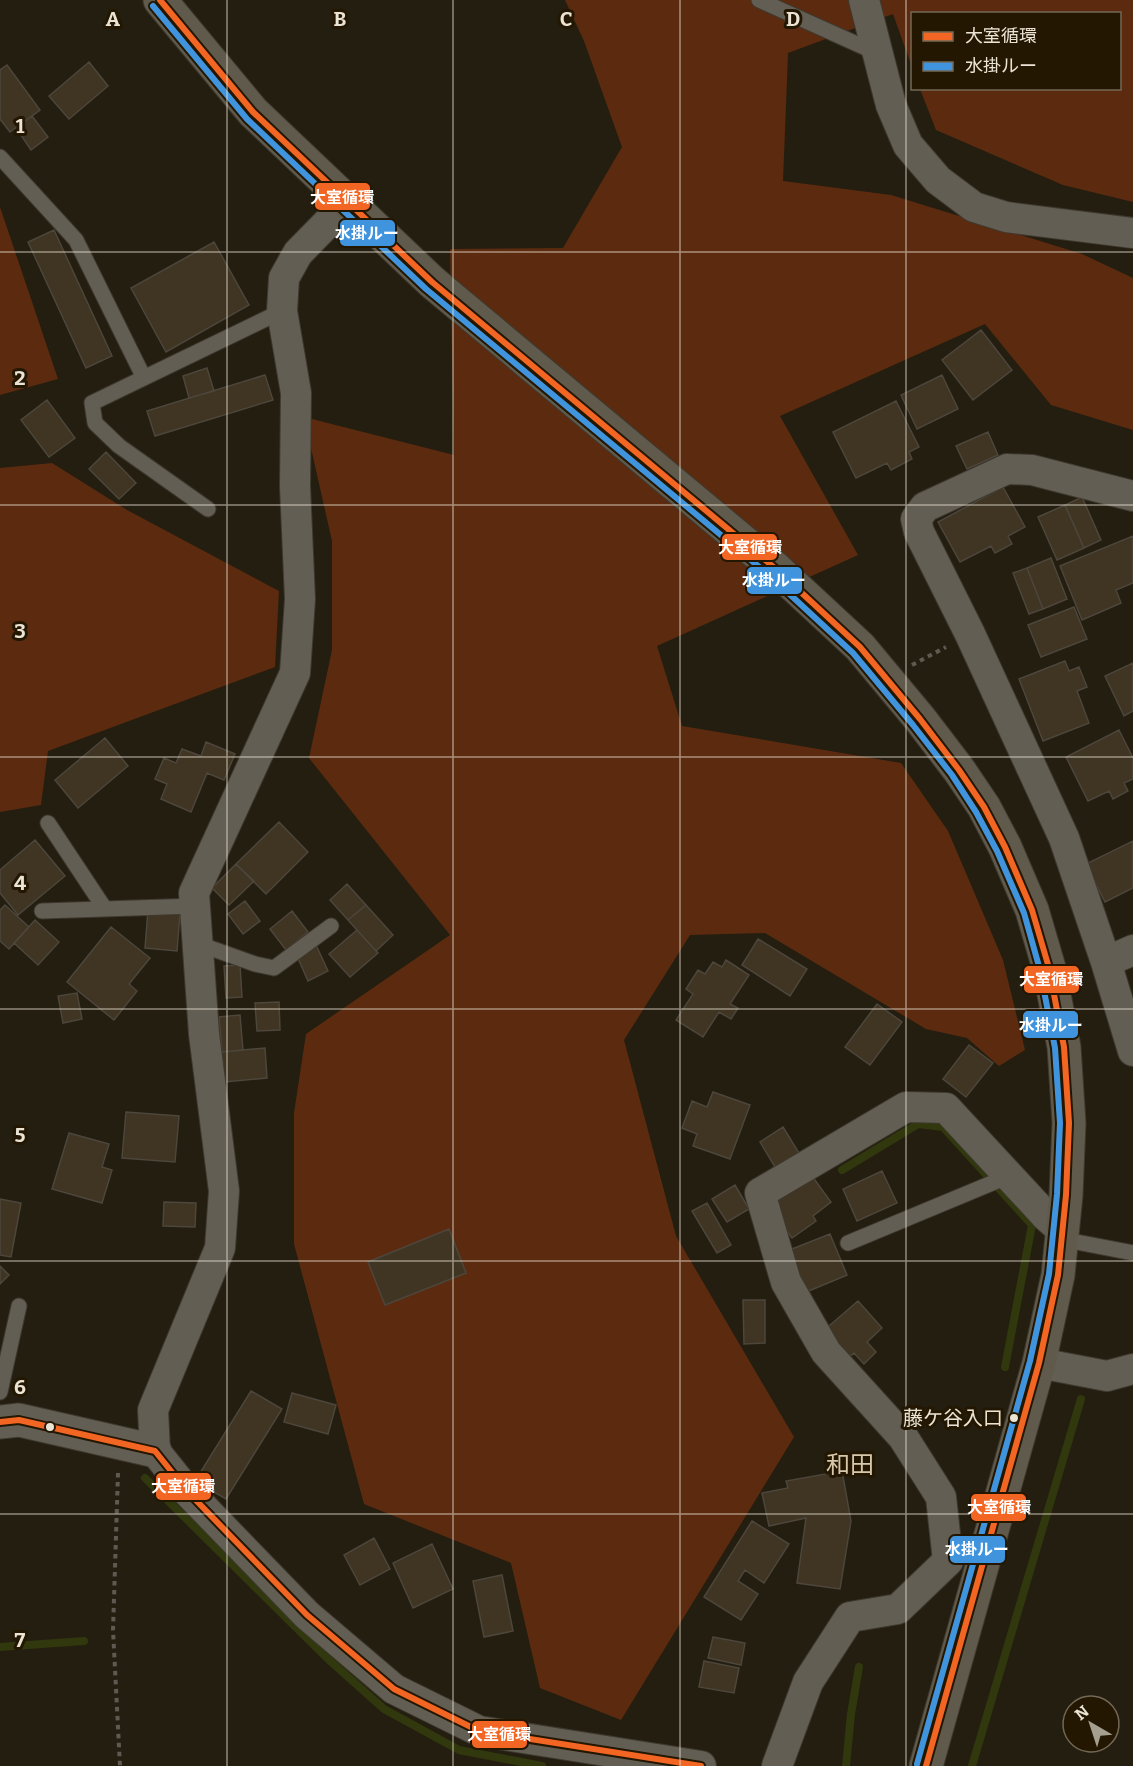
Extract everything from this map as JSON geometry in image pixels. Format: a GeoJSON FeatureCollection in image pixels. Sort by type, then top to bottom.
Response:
{"type":"FeatureCollection","features":[{"type":"Feature","properties":{"kind":"main road"},"geometry":{"type":"LineString","coordinates":[[160,0],[253,112],[432,282],[776,569],[860,647],[959,770],[984,807],[1005,847],[1032,910],[1049,968],[1064,1047],[1069,1123],[1062,1235],[1058,1275],[1040,1363],[926,1766]]}},
{"type":"Feature","properties":{"kind":"street"},"geometry":{"type":"LineString","coordinates":[[864,0],[891,105],[908,145],[938,180],[975,207],[1006,217],[1133,232]]}},
{"type":"Feature","properties":{"kind":"street"},"geometry":{"type":"LineString","coordinates":[[349,201],[298,253],[284,278],[282,311],[296,393],[296,486],[300,599],[295,673],[194,893],[204,1034],[224,1191],[220,1248],[153,1410],[156,1451],[187,1491],[308,1615],[394,1689],[479,1731],[701,1766]]}},
{"type":"Feature","properties":{"kind":"street"},"geometry":{"type":"LineString","coordinates":[[1133,496],[1032,470],[1007,470],[925,507],[916,519],[919,532],[970,634],[1120,956],[1133,1051]]}},
{"type":"Feature","properties":{"kind":"street"},"geometry":{"type":"LineString","coordinates":[[777,1766],[808,1682],[850,1617],[898,1609],[948,1561],[941,1497],[903,1437],[826,1352],[786,1282],[760,1193],[906,1107],[946,1108],[1062,1235]]}},
{"type":"Feature","properties":{"kind":"street"},"geometry":{"type":"LineString","coordinates":[[1040,1363],[1107,1376],[1133,1370]]}},
{"type":"Feature","properties":{"kind":"street"},"geometry":{"type":"LineString","coordinates":[[0,1422],[19,1420],[156,1451]]}},
{"type":"Feature","properties":{"kind":"lane"},"geometry":{"type":"LineString","coordinates":[[759,0],[877,53]]}},
{"type":"Feature","properties":{"kind":"lane"},"geometry":{"type":"LineString","coordinates":[[0,157],[76,240],[144,378]]}},
{"type":"Feature","properties":{"kind":"lane"},"geometry":{"type":"LineString","coordinates":[[208,509],[119,446],[96,423],[92,402],[282,311]]}},
{"type":"Feature","properties":{"kind":"lane"},"geometry":{"type":"LineString","coordinates":[[48,823],[105,909]]}},
{"type":"Feature","properties":{"kind":"lane"},"geometry":{"type":"LineString","coordinates":[[42,911],[195,906]]}},
{"type":"Feature","properties":{"kind":"lane"},"geometry":{"type":"LineString","coordinates":[[199,944],[255,964],[274,968],[331,926]]}},
{"type":"Feature","properties":{"kind":"lane"},"geometry":{"type":"LineString","coordinates":[[848,1243],[1010,1176]]}},
{"type":"Feature","properties":{"kind":"lane"},"geometry":{"type":"LineString","coordinates":[[1062,1235],[1133,1253]]}},
{"type":"Feature","properties":{"kind":"lane"},"geometry":{"type":"LineString","coordinates":[[0,1392],[19,1306]]}},
{"type":"Feature","properties":{"kind":"path"},"geometry":{"type":"LineString","coordinates":[[902,671],[970,634]]}},
{"type":"Feature","properties":{"kind":"path"},"geometry":{"type":"LineString","coordinates":[[118,1444],[113,1630],[120,1766]]}},
{"type":"Feature","properties":{"kind":"shaded area"},"geometry":{"type":"Polygon","coordinates":[[[565,0],[1133,0],[1133,202],[1063,185],[936,130],[920,90],[1121,90],[1121,12],[911,12],[911,64],[893,14],[788,53],[783,181],[891,195],[1082,254],[1133,278],[1133,430],[1051,405],[985,324],[780,416],[858,555],[657,646],[682,726],[901,763],[948,831],[1003,960],[1025,1050],[999,1066],[967,1038],[926,1029],[765,933],[690,935],[624,1040],[676,1236],[794,1437],[621,1720],[540,1688],[511,1563],[364,1504],[294,1244],[294,1113],[306,1034],[450,935],[309,758],[332,650],[332,541],[304,417],[454,455],[450,249],[563,248],[622,147],[584,41],[565,0]]]}},
{"type":"Feature","properties":{"kind":"shaded area"},"geometry":{"type":"Polygon","coordinates":[[[0,207],[58,379],[0,395],[0,207]]]}},
{"type":"Feature","properties":{"kind":"shaded area"},"geometry":{"type":"Polygon","coordinates":[[[52,463],[127,510],[279,591],[275,667],[48,751],[41,805],[0,812],[0,468],[52,463]]]}},
{"type":"Feature","properties":{"kind":"building"},"geometry":{"type":"Polygon","coordinates":[[[89,62],[108,86],[69,119],[49,96],[89,62]]]}},
{"type":"Feature","properties":{"kind":"building"},"geometry":{"type":"Polygon","coordinates":[[[7,65],[40,110],[10,132],[0,119],[0,70],[7,65]]]}},
{"type":"Feature","properties":{"kind":"building"},"geometry":{"type":"Polygon","coordinates":[[[32,116],[48,137],[31,150],[16,128],[32,116]]]}},
{"type":"Feature","properties":{"kind":"building"},"geometry":{"type":"Polygon","coordinates":[[[54,230],[112,356],[86,368],[28,242],[54,230]]]}},
{"type":"Feature","properties":{"kind":"building"},"geometry":{"type":"Polygon","coordinates":[[[214,242],[249,305],[166,352],[131,288],[214,242]]]}},
{"type":"Feature","properties":{"kind":"building"},"geometry":{"type":"Polygon","coordinates":[[[981,330],[1012,370],[973,400],[942,360],[981,330]]]}},
{"type":"Feature","properties":{"kind":"building"},"geometry":{"type":"Polygon","coordinates":[[[207,368],[214,391],[189,398],[183,376],[207,368]]]}},
{"type":"Feature","properties":{"kind":"building"},"geometry":{"type":"Polygon","coordinates":[[[265,375],[273,400],[155,436],[147,411],[265,375]]]}},
{"type":"Feature","properties":{"kind":"building"},"geometry":{"type":"Polygon","coordinates":[[[942,375],[958,409],[917,429],[901,395],[942,375]]]}},
{"type":"Feature","properties":{"kind":"building"},"geometry":{"type":"Polygon","coordinates":[[[47,400],[75,438],[49,457],[21,420],[47,400]]]}},
{"type":"Feature","properties":{"kind":"building"},"geometry":{"type":"Polygon","coordinates":[[[896,401],[919,447],[909,452],[912,459],[891,470],[887,463],[856,478],[833,432],[896,401]]]}},
{"type":"Feature","properties":{"kind":"building"},"geometry":{"type":"Polygon","coordinates":[[[988,432],[998,455],[967,469],[956,446],[988,432]]]}},
{"type":"Feature","properties":{"kind":"building"},"geometry":{"type":"Polygon","coordinates":[[[106,452],[136,483],[119,499],[89,469],[106,452]]]}},
{"type":"Feature","properties":{"kind":"building"},"geometry":{"type":"Polygon","coordinates":[[[1003,487],[1025,527],[1008,536],[1012,544],[995,553],[991,546],[960,562],[938,522],[1003,487]]]}},
{"type":"Feature","properties":{"kind":"building"},"geometry":{"type":"Polygon","coordinates":[[[1082,497],[1101,540],[1084,548],[1065,505],[1082,497]]]}},
{"type":"Feature","properties":{"kind":"building"},"geometry":{"type":"Polygon","coordinates":[[[1065,505],[1084,548],[1057,560],[1038,517],[1065,505]]]}},
{"type":"Feature","properties":{"kind":"building"},"geometry":{"type":"Polygon","coordinates":[[[1133,536],[1133,583],[1116,590],[1121,603],[1082,620],[1060,566],[1133,536]]]}},
{"type":"Feature","properties":{"kind":"building"},"geometry":{"type":"Polygon","coordinates":[[[1051,558],[1067,599],[1043,609],[1027,568],[1051,558]]]}},
{"type":"Feature","properties":{"kind":"building"},"geometry":{"type":"Polygon","coordinates":[[[1027,568],[1043,609],[1029,614],[1013,573],[1027,568]]]}},
{"type":"Feature","properties":{"kind":"building"},"geometry":{"type":"Polygon","coordinates":[[[1074,607],[1087,639],[1041,657],[1028,625],[1074,607]]]}},
{"type":"Feature","properties":{"kind":"building"},"geometry":{"type":"Polygon","coordinates":[[[1065,661],[1069,671],[1079,667],[1087,687],[1077,691],[1089,723],[1043,741],[1019,679],[1065,661]]]}},
{"type":"Feature","properties":{"kind":"building"},"geometry":{"type":"Polygon","coordinates":[[[1133,663],[1133,711],[1124,716],[1105,676],[1133,663]]]}},
{"type":"Feature","properties":{"kind":"building"},"geometry":{"type":"Polygon","coordinates":[[[1119,730],[1133,758],[1133,779],[1124,783],[1128,791],[1113,799],[1109,791],[1088,801],[1066,757],[1119,730]]]}},
{"type":"Feature","properties":{"kind":"building"},"geometry":{"type":"Polygon","coordinates":[[[105,738],[128,766],[78,808],[55,780],[105,738]]]}},
{"type":"Feature","properties":{"kind":"building"},"geometry":{"type":"Polygon","coordinates":[[[206,742],[235,754],[224,780],[207,773],[191,812],[161,799],[167,784],[155,779],[164,758],[176,763],[182,749],[201,756],[206,742]]]}},
{"type":"Feature","properties":{"kind":"building"},"geometry":{"type":"Polygon","coordinates":[[[279,822],[308,852],[266,894],[236,864],[279,822]]]}},
{"type":"Feature","properties":{"kind":"building"},"geometry":{"type":"Polygon","coordinates":[[[35,840],[65,876],[18,915],[0,893],[0,870],[35,840]]]}},
{"type":"Feature","properties":{"kind":"building"},"geometry":{"type":"Polygon","coordinates":[[[1133,841],[1133,888],[1105,902],[1086,864],[1133,841]]]}},
{"type":"Feature","properties":{"kind":"building"},"geometry":{"type":"Polygon","coordinates":[[[236,864],[254,881],[229,905],[212,888],[236,864]]]}},
{"type":"Feature","properties":{"kind":"building"},"geometry":{"type":"Polygon","coordinates":[[[347,884],[366,905],[348,920],[330,900],[347,884]]]}},
{"type":"Feature","properties":{"kind":"building"},"geometry":{"type":"Polygon","coordinates":[[[245,901],[260,921],[243,934],[228,914],[245,901]]]}},
{"type":"Feature","properties":{"kind":"building"},"geometry":{"type":"Polygon","coordinates":[[[5,905],[29,927],[9,949],[0,941],[0,910],[5,905]]]}},
{"type":"Feature","properties":{"kind":"building"},"geometry":{"type":"Polygon","coordinates":[[[366,905],[393,935],[376,951],[348,920],[366,905]]]}},
{"type":"Feature","properties":{"kind":"building"},"geometry":{"type":"Polygon","coordinates":[[[148,910],[180,913],[177,951],[145,948],[148,910]]]}},
{"type":"Feature","properties":{"kind":"building"},"geometry":{"type":"Polygon","coordinates":[[[292,911],[308,932],[286,950],[270,929],[292,911]]]}},
{"type":"Feature","properties":{"kind":"building"},"geometry":{"type":"Polygon","coordinates":[[[35,920],[59,942],[38,965],[14,943],[35,920]]]}},
{"type":"Feature","properties":{"kind":"building"},"geometry":{"type":"Polygon","coordinates":[[[111,927],[150,958],[129,984],[137,991],[114,1020],[67,982],[111,927]]]}},
{"type":"Feature","properties":{"kind":"building"},"geometry":{"type":"Polygon","coordinates":[[[357,930],[378,953],[350,977],[329,954],[357,930]]]}},
{"type":"Feature","properties":{"kind":"building"},"geometry":{"type":"Polygon","coordinates":[[[758,939],[807,969],[790,996],[742,965],[758,939]]]}},
{"type":"Feature","properties":{"kind":"building"},"geometry":{"type":"Polygon","coordinates":[[[316,945],[328,971],[308,981],[296,954],[316,945]]]}},
{"type":"Feature","properties":{"kind":"building"},"geometry":{"type":"Polygon","coordinates":[[[726,960],[749,975],[730,1004],[738,1008],[731,1019],[719,1012],[703,1037],[676,1020],[693,994],[686,989],[698,970],[705,974],[713,962],[722,967],[726,960]]]}},
{"type":"Feature","properties":{"kind":"building"},"geometry":{"type":"Polygon","coordinates":[[[240,965],[242,997],[226,998],[224,966],[240,965]]]}},
{"type":"Feature","properties":{"kind":"building"},"geometry":{"type":"Polygon","coordinates":[[[77,993],[82,1019],[63,1023],[58,996],[77,993]]]}},
{"type":"Feature","properties":{"kind":"building"},"geometry":{"type":"Polygon","coordinates":[[[279,1002],[280,1030],[257,1031],[255,1003],[279,1002]]]}},
{"type":"Feature","properties":{"kind":"building"},"geometry":{"type":"Polygon","coordinates":[[[877,1004],[902,1022],[870,1065],[845,1047],[877,1004]]]}},
{"type":"Feature","properties":{"kind":"building"},"geometry":{"type":"Polygon","coordinates":[[[240,1015],[243,1050],[222,1052],[219,1017],[240,1015]]]}},
{"type":"Feature","properties":{"kind":"building"},"geometry":{"type":"Polygon","coordinates":[[[969,1045],[993,1063],[966,1097],[943,1079],[969,1045]]]}},
{"type":"Feature","properties":{"kind":"building"},"geometry":{"type":"Polygon","coordinates":[[[265,1048],[267,1078],[224,1082],[222,1052],[265,1048]]]}},
{"type":"Feature","properties":{"kind":"building"},"geometry":{"type":"Polygon","coordinates":[[[713,1092],[750,1105],[730,1159],[693,1146],[697,1134],[682,1128],[692,1101],[707,1107],[713,1092]]]}},
{"type":"Feature","properties":{"kind":"building"},"geometry":{"type":"Polygon","coordinates":[[[126,1112],[179,1116],[175,1162],[122,1158],[126,1112]]]}},
{"type":"Feature","properties":{"kind":"building"},"geometry":{"type":"Polygon","coordinates":[[[783,1127],[802,1158],[778,1172],[760,1142],[783,1127]]]}},
{"type":"Feature","properties":{"kind":"building"},"geometry":{"type":"Polygon","coordinates":[[[69,1133],[109,1144],[102,1167],[112,1170],[102,1203],[52,1189],[69,1133]]]}},
{"type":"Feature","properties":{"kind":"building"},"geometry":{"type":"Polygon","coordinates":[[[882,1171],[897,1203],[857,1221],[843,1189],[882,1171]]]}},
{"type":"Feature","properties":{"kind":"building"},"geometry":{"type":"Polygon","coordinates":[[[812,1176],[831,1202],[813,1216],[816,1221],[792,1238],[769,1207],[812,1176]]]}},
{"type":"Feature","properties":{"kind":"building"},"geometry":{"type":"Polygon","coordinates":[[[735,1185],[749,1209],[727,1222],[712,1199],[735,1185]]]}},
{"type":"Feature","properties":{"kind":"building"},"geometry":{"type":"Polygon","coordinates":[[[0,1199],[21,1203],[11,1257],[0,1255],[0,1199]]]}},
{"type":"Feature","properties":{"kind":"building"},"geometry":{"type":"Polygon","coordinates":[[[164,1202],[196,1203],[195,1227],[163,1226],[164,1202]]]}},
{"type":"Feature","properties":{"kind":"building"},"geometry":{"type":"Polygon","coordinates":[[[707,1203],[731,1245],[717,1253],[692,1211],[707,1203]]]}},
{"type":"Feature","properties":{"kind":"building"},"geometry":{"type":"Polygon","coordinates":[[[449,1229],[466,1273],[385,1305],[368,1262],[449,1229]]]}},
{"type":"Feature","properties":{"kind":"building"},"geometry":{"type":"Polygon","coordinates":[[[830,1234],[847,1275],[804,1293],[787,1251],[830,1234]]]}},
{"type":"Feature","properties":{"kind":"building"},"geometry":{"type":"Polygon","coordinates":[[[0,1266],[9,1275],[0,1284],[0,1266]]]}},
{"type":"Feature","properties":{"kind":"building"},"geometry":{"type":"Polygon","coordinates":[[[743,1300],[765,1300],[765,1343],[744,1344],[743,1300]]]}},
{"type":"Feature","properties":{"kind":"building"},"geometry":{"type":"Polygon","coordinates":[[[858,1301],[882,1328],[867,1342],[876,1352],[864,1364],[854,1353],[847,1359],[822,1332],[858,1301]]]}},
{"type":"Feature","properties":{"kind":"building"},"geometry":{"type":"Polygon","coordinates":[[[251,1391],[282,1409],[226,1499],[195,1481],[251,1391]]]}},
{"type":"Feature","properties":{"kind":"building"},"geometry":{"type":"Polygon","coordinates":[[[292,1393],[336,1405],[328,1434],[284,1422],[292,1393]]]}},
{"type":"Feature","properties":{"kind":"building"},"geometry":{"type":"Polygon","coordinates":[[[842,1471],[851,1521],[840,1589],[797,1583],[806,1518],[769,1526],[762,1493],[788,1488],[786,1481],[842,1471]]]}},
{"type":"Feature","properties":{"kind":"building"},"geometry":{"type":"Polygon","coordinates":[[[752,1521],[789,1544],[764,1583],[745,1570],[738,1581],[758,1594],[741,1620],[704,1597],[752,1521]]]}},
{"type":"Feature","properties":{"kind":"building"},"geometry":{"type":"Polygon","coordinates":[[[374,1538],[390,1569],[360,1585],[344,1555],[374,1538]]]}},
{"type":"Feature","properties":{"kind":"building"},"geometry":{"type":"Polygon","coordinates":[[[432,1544],[453,1589],[413,1608],[393,1563],[432,1544]]]}},
{"type":"Feature","properties":{"kind":"building"},"geometry":{"type":"Polygon","coordinates":[[[502,1575],[513,1631],[484,1637],[473,1581],[502,1575]]]}},
{"type":"Feature","properties":{"kind":"building"},"geometry":{"type":"Polygon","coordinates":[[[713,1637],[745,1643],[741,1665],[708,1658],[713,1637]]]}},
{"type":"Feature","properties":{"kind":"building"},"geometry":{"type":"Polygon","coordinates":[[[704,1661],[739,1668],[734,1693],[699,1687],[704,1661]]]}},
{"type":"Feature","properties":{"kind":"waterway"},"geometry":{"type":"LineString","coordinates":[[842,1170],[918,1124],[943,1127],[1032,1225],[1005,1367]]}},
{"type":"Feature","properties":{"kind":"waterway"},"geometry":{"type":"LineString","coordinates":[[972,1766],[1081,1399]]}},
{"type":"Feature","properties":{"kind":"waterway"},"geometry":{"type":"LineString","coordinates":[[145,1478],[328,1659],[384,1709],[459,1750],[542,1766]]}},
{"type":"Feature","properties":{"kind":"waterway"},"geometry":{"type":"LineString","coordinates":[[0,1647],[84,1641]]}},
{"type":"Feature","properties":{"kind":"waterway"},"geometry":{"type":"LineString","coordinates":[[846,1766],[851,1714],[859,1667]]}},
{"type":"Feature","properties":{"kind":"transit line","name":"大室循環"},"geometry":{"type":"LineString","coordinates":[[160,0],[253,112],[432,282],[776,569],[860,647],[959,770],[984,807],[1005,847],[1032,910],[1049,968],[1064,1047],[1069,1123],[1066,1195],[1058,1275],[1039,1363],[926,1766]]}},
{"type":"Feature","properties":{"kind":"transit line","name":"水掛ルー"},"geometry":{"type":"LineString","coordinates":[[153,6],[247,119],[426,289],[770,576],[853,653],[952,775],[976,812],[997,851],[1024,913],[1040,970],[1055,1048],[1060,1123],[1057,1194],[1049,1274],[1030,1361],[917,1764]]}},
{"type":"Feature","properties":{"kind":"transit line","name":"大室循環"},"geometry":{"type":"LineString","coordinates":[[0,1422],[19,1420],[155,1451],[187,1491],[307,1615],[394,1689],[479,1731],[701,1766]]}},
{"type":"Feature","properties":{"kind":"place","name":"藤ケ谷入口"},"geometry":{"type":"Point","coordinates":[1014,1418]}},
{"type":"Feature","properties":{"kind":"district","name":"和田"},"geometry":{"type":"Point","coordinates":[850,1465]}}]}
